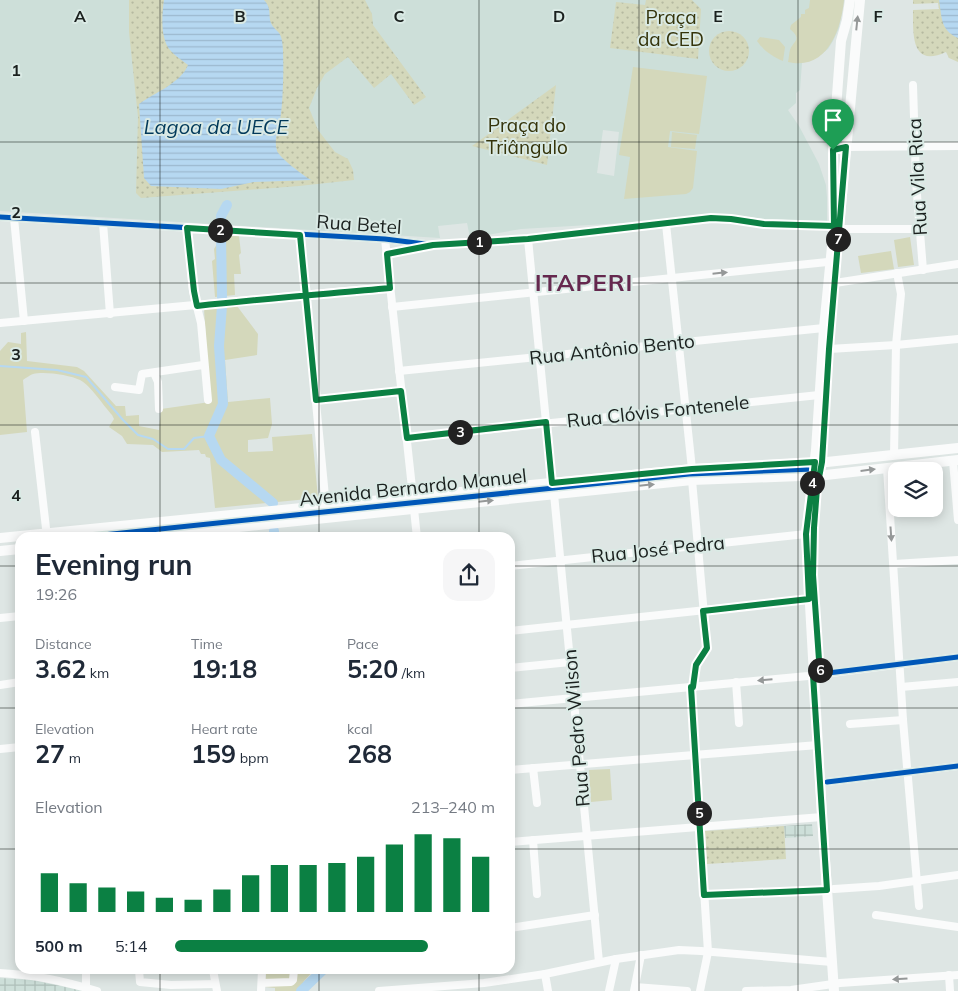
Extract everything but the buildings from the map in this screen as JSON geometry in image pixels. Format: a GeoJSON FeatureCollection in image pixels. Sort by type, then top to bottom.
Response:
{"type":"FeatureCollection","features":[{"type":"Feature","properties":{"kind":"main road"},"geometry":{"type":"LineString","coordinates":[[836,227],[833,150],[841,44],[850,0]]}},
{"type":"Feature","properties":{"kind":"main road"},"geometry":{"type":"LineString","coordinates":[[818,462],[819,395],[824,328],[834,261],[860,0]]}},
{"type":"Feature","properties":{"kind":"main road"},"geometry":{"type":"LineString","coordinates":[[841,44],[849,48],[847,68],[852,79]]}},
{"type":"Feature","properties":{"kind":"main road"},"geometry":{"type":"LineString","coordinates":[[833,150],[846,147]]}},
{"type":"Feature","properties":{"kind":"main road"},"geometry":{"type":"LineString","coordinates":[[834,261],[835,283],[818,462],[806,534],[809,599],[827,782],[832,962],[837,988]]}},
{"type":"Feature","properties":{"kind":"main road","name":"Avenida Bernardo Manuel"},"geometry":{"type":"LineString","coordinates":[[107,532],[390,499],[692,469],[818,462],[958,448]]}},
{"type":"Feature","properties":{"kind":"main road","name":"Avenida Bernardo Manuel"},"geometry":{"type":"LineString","coordinates":[[213,532],[391,511],[692,480],[816,476],[956,460]]}},
{"type":"Feature","properties":{"kind":"main road"},"geometry":{"type":"LineString","coordinates":[[816,476],[817,488],[813,546],[818,746],[822,817],[831,890],[837,988]]}},
{"type":"Feature","properties":{"kind":"main road"},"geometry":{"type":"LineString","coordinates":[[390,499],[387,505],[391,511]]}},
{"type":"Feature","properties":{"kind":"main road"},"geometry":{"type":"LineString","coordinates":[[365,502],[369,506],[368,514]]}},
{"type":"Feature","properties":{"kind":"main road","name":"Avenida Bernardo Manuel"},"geometry":{"type":"LineString","coordinates":[[0,538],[15,537]]}},
{"type":"Feature","properties":{"kind":"main road"},"geometry":{"type":"LineString","coordinates":[[0,551],[15,550]]}},
{"type":"Feature","properties":{"kind":"street","name":"Rua Vila Rica"},"geometry":{"type":"LineString","coordinates":[[912,85],[916,182],[923,270]]}},
{"type":"Feature","properties":{"kind":"street"},"geometry":{"type":"LineString","coordinates":[[846,147],[958,146]]}},
{"type":"Feature","properties":{"kind":"street","name":"Rua Betel"},"geometry":{"type":"LineString","coordinates":[[0,217],[385,240],[433,245]]}},
{"type":"Feature","properties":{"kind":"street"},"geometry":{"type":"LineString","coordinates":[[14,218],[24,320]]}},
{"type":"Feature","properties":{"kind":"street","name":"Rua Betel"},"geometry":{"type":"LineString","coordinates":[[387,254],[433,245],[528,239],[724,218],[764,224],[919,229]]}},
{"type":"Feature","properties":{"kind":"street"},"geometry":{"type":"LineString","coordinates":[[103,223],[110,314]]}},
{"type":"Feature","properties":{"kind":"street"},"geometry":{"type":"LineString","coordinates":[[666,224],[692,469]]}},
{"type":"Feature","properties":{"kind":"street"},"geometry":{"type":"LineString","coordinates":[[187,228],[194,291],[201,323],[203,365],[208,400]]}},
{"type":"Feature","properties":{"kind":"street"},"geometry":{"type":"LineString","coordinates":[[300,235],[304,296],[326,507]]}},
{"type":"Feature","properties":{"kind":"street"},"geometry":{"type":"LineString","coordinates":[[528,239],[552,483]]}},
{"type":"Feature","properties":{"kind":"street"},"geometry":{"type":"LineString","coordinates":[[385,240],[413,497]]}},
{"type":"Feature","properties":{"kind":"street"},"geometry":{"type":"LineString","coordinates":[[392,307],[834,261]]}},
{"type":"Feature","properties":{"kind":"street"},"geometry":{"type":"LineString","coordinates":[[835,283],[958,264]]}},
{"type":"Feature","properties":{"kind":"street"},"geometry":{"type":"LineString","coordinates":[[894,455],[896,345],[901,294],[897,273]]}},
{"type":"Feature","properties":{"kind":"street"},"geometry":{"type":"LineString","coordinates":[[0,323],[390,288]]}},
{"type":"Feature","properties":{"kind":"street","name":"Rua Antônio Bento"},"geometry":{"type":"LineString","coordinates":[[399,371],[824,328]]}},
{"type":"Feature","properties":{"kind":"street"},"geometry":{"type":"LineString","coordinates":[[829,349],[958,339]]}},
{"type":"Feature","properties":{"kind":"street"},"geometry":{"type":"LineString","coordinates":[[115,387],[138,390],[140,389],[142,375],[203,365]]}},
{"type":"Feature","properties":{"kind":"street"},"geometry":{"type":"LineString","coordinates":[[154,373],[158,382],[159,408]]}},
{"type":"Feature","properties":{"kind":"street"},"geometry":{"type":"LineString","coordinates":[[316,400],[401,391]]}},
{"type":"Feature","properties":{"kind":"street","name":"Rua Clóvis Fontenele"},"geometry":{"type":"LineString","coordinates":[[407,438],[819,395]]}},
{"type":"Feature","properties":{"kind":"street"},"geometry":{"type":"LineString","coordinates":[[35,432],[47,532]]}},
{"type":"Feature","properties":{"kind":"street"},"geometry":{"type":"LineString","coordinates":[[956,460],[958,520]]}},
{"type":"Feature","properties":{"kind":"street"},"geometry":{"type":"LineString","coordinates":[[887,468],[903,720],[919,906]]}},
{"type":"Feature","properties":{"kind":"street"},"geometry":{"type":"LineString","coordinates":[[692,480],[707,648],[696,665],[692,687],[708,952],[700,991]]}},
{"type":"Feature","properties":{"kind":"street","name":"Rua Pedro Wilson"},"geometry":{"type":"LineString","coordinates":[[554,494],[598,962]]}},
{"type":"Feature","properties":{"kind":"street"},"geometry":{"type":"LineString","coordinates":[[414,509],[416,532]]}},
{"type":"Feature","properties":{"kind":"street","name":"Rua José Pedra"},"geometry":{"type":"LineString","coordinates":[[515,565],[806,534]]}},
{"type":"Feature","properties":{"kind":"street"},"geometry":{"type":"LineString","coordinates":[[894,564],[958,560]]}},
{"type":"Feature","properties":{"kind":"street"},"geometry":{"type":"LineString","coordinates":[[515,630],[809,599]]}},
{"type":"Feature","properties":{"kind":"street"},"geometry":{"type":"LineString","coordinates":[[0,618],[15,616]]}},
{"type":"Feature","properties":{"kind":"street"},"geometry":{"type":"LineString","coordinates":[[515,704],[817,675],[958,657]]}},
{"type":"Feature","properties":{"kind":"street"},"geometry":{"type":"LineString","coordinates":[[515,668],[570,662]]}},
{"type":"Feature","properties":{"kind":"street"},"geometry":{"type":"LineString","coordinates":[[0,684],[15,682]]}},
{"type":"Feature","properties":{"kind":"street"},"geometry":{"type":"LineString","coordinates":[[736,682],[739,724]]}},
{"type":"Feature","properties":{"kind":"street"},"geometry":{"type":"LineString","coordinates":[[901,687],[958,682]]}},
{"type":"Feature","properties":{"kind":"street"},"geometry":{"type":"LineString","coordinates":[[850,724],[903,720]]}},
{"type":"Feature","properties":{"kind":"street"},"geometry":{"type":"LineString","coordinates":[[515,770],[818,746]]}},
{"type":"Feature","properties":{"kind":"street"},"geometry":{"type":"LineString","coordinates":[[0,749],[15,748]]}},
{"type":"Feature","properties":{"kind":"street"},"geometry":{"type":"LineString","coordinates":[[827,782],[958,766]]}},
{"type":"Feature","properties":{"kind":"street"},"geometry":{"type":"LineString","coordinates":[[534,768],[537,803]]}},
{"type":"Feature","properties":{"kind":"street"},"geometry":{"type":"LineString","coordinates":[[515,842],[822,817]]}},
{"type":"Feature","properties":{"kind":"street"},"geometry":{"type":"LineString","coordinates":[[533,840],[537,894]]}},
{"type":"Feature","properties":{"kind":"street"},"geometry":{"type":"LineString","coordinates":[[704,895],[831,890],[958,876]]}},
{"type":"Feature","properties":{"kind":"street"},"geometry":{"type":"LineString","coordinates":[[515,927],[595,915]]}},
{"type":"Feature","properties":{"kind":"street"},"geometry":{"type":"LineString","coordinates":[[876,915],[958,927]]}},
{"type":"Feature","properties":{"kind":"street"},"geometry":{"type":"LineString","coordinates":[[379,991],[485,987],[598,962],[679,950],[832,962]]}},
{"type":"Feature","properties":{"kind":"street"},"geometry":{"type":"LineString","coordinates":[[641,955],[635,989],[687,991]]}},
{"type":"Feature","properties":{"kind":"street"},"geometry":{"type":"LineString","coordinates":[[610,991],[616,959]]}},
{"type":"Feature","properties":{"kind":"street"},"geometry":{"type":"LineString","coordinates":[[0,973],[15,973]]}},
{"type":"Feature","properties":{"kind":"street"},"geometry":{"type":"LineString","coordinates":[[38,974],[97,991]]}},
{"type":"Feature","properties":{"kind":"street"},"geometry":{"type":"LineString","coordinates":[[86,974],[86,988]]}},
{"type":"Feature","properties":{"kind":"street"},"geometry":{"type":"LineString","coordinates":[[139,974],[140,982],[216,988],[214,974]]}},
{"type":"Feature","properties":{"kind":"street"},"geometry":{"type":"LineString","coordinates":[[262,974],[261,987],[290,982],[293,980],[294,974]]}},
{"type":"Feature","properties":{"kind":"street"},"geometry":{"type":"LineString","coordinates":[[545,974],[548,991]]}},
{"type":"Feature","properties":{"kind":"street"},"geometry":{"type":"LineString","coordinates":[[949,975],[950,991]]}},
{"type":"Feature","properties":{"kind":"street"},"geometry":{"type":"LineString","coordinates":[[748,991],[837,988],[958,975]]}},
{"type":"Feature","properties":{"kind":"shaded area"},"geometry":{"type":"Polygon","coordinates":[[[0,0],[844,0],[839,28],[828,49],[816,58],[802,63],[800,90],[796,93],[796,103],[788,110],[799,126],[819,164],[826,185],[827,223],[759,219],[719,214],[657,221],[521,229],[470,238],[467,223],[438,226],[440,238],[0,211],[0,0]],[[603,130],[597,173],[614,176],[619,132],[603,130]]]}},
{"type":"Feature","properties":{"kind":"shaded area"},"geometry":{"type":"Polygon","coordinates":[[[812,824],[813,836],[785,838],[784,826],[812,824]]]}},
{"type":"Feature","properties":{"kind":"shaded area"},"geometry":{"type":"Polygon","coordinates":[[[0,978],[33,980],[83,991],[0,991],[0,978]]]}},
{"type":"Feature","properties":{"kind":"green space"},"geometry":{"type":"Polygon","coordinates":[[[129,0],[365,0],[372,14],[373,25],[426,97],[414,105],[391,74],[374,88],[348,57],[325,74],[309,108],[318,130],[335,152],[348,159],[353,170],[354,180],[141,198],[136,193],[138,117],[129,32],[129,0]]]}},
{"type":"Feature","properties":{"kind":"green space","name":"Praça da CED"},"geometry":{"type":"Polygon","coordinates":[[[646,0],[692,0],[701,9],[698,59],[610,48],[616,2],[645,5],[646,0]]]}},
{"type":"Feature","properties":{"kind":"green space"},"geometry":{"type":"Polygon","coordinates":[[[810,0],[844,0],[839,24],[829,46],[822,54],[813,60],[801,63],[788,62],[791,47],[797,38],[790,29],[791,25],[801,17],[801,14],[805,14],[805,10],[809,8],[810,0]]]}},
{"type":"Feature","properties":{"kind":"green space"},"geometry":{"type":"Polygon","coordinates":[[[913,0],[958,0],[958,62],[949,58],[946,52],[935,56],[926,56],[920,52],[914,38],[913,10],[939,9],[938,3],[913,4],[913,0]]]}},
{"type":"Feature","properties":{"kind":"green space"},"geometry":{"type":"Polygon","coordinates":[[[725,31],[733,31],[740,34],[746,40],[749,51],[746,62],[740,68],[733,71],[725,71],[718,68],[712,62],[709,55],[709,47],[712,40],[718,34],[725,31]]]}},
{"type":"Feature","properties":{"kind":"green space"},"geometry":{"type":"Polygon","coordinates":[[[760,37],[779,40],[785,47],[783,61],[762,48],[757,41],[760,37]]]}},
{"type":"Feature","properties":{"kind":"green space"},"geometry":{"type":"Polygon","coordinates":[[[633,67],[707,76],[699,134],[670,131],[668,147],[697,151],[693,188],[686,194],[624,199],[630,157],[619,155],[633,67]]]}},
{"type":"Feature","properties":{"kind":"green space","name":"Praça do Triângulo"},"geometry":{"type":"Polygon","coordinates":[[[556,85],[547,165],[472,146],[556,85]]]}},
{"type":"Feature","properties":{"kind":"green space"},"geometry":{"type":"Polygon","coordinates":[[[672,132],[697,135],[695,149],[671,147],[672,132]]]}},
{"type":"Feature","properties":{"kind":"green space"},"geometry":{"type":"Polygon","coordinates":[[[218,234],[239,236],[241,274],[234,274],[235,295],[215,297],[212,261],[215,259],[214,249],[217,244],[218,234]]]}},
{"type":"Feature","properties":{"kind":"green space"},"geometry":{"type":"Polygon","coordinates":[[[910,237],[914,265],[898,267],[894,240],[910,237]]]}},
{"type":"Feature","properties":{"kind":"green space"},"geometry":{"type":"Polygon","coordinates":[[[891,251],[894,269],[861,273],[858,256],[891,251]]]}},
{"type":"Feature","properties":{"kind":"green space"},"geometry":{"type":"Polygon","coordinates":[[[237,306],[258,334],[257,355],[225,360],[228,402],[270,398],[272,424],[268,438],[248,440],[248,452],[273,451],[272,437],[312,434],[318,498],[215,508],[210,458],[206,457],[205,454],[201,454],[199,450],[162,452],[153,445],[127,444],[122,436],[109,427],[114,419],[93,391],[80,380],[64,375],[38,373],[32,374],[23,380],[27,432],[0,435],[0,351],[8,342],[21,344],[21,333],[26,332],[27,361],[77,367],[84,371],[116,406],[125,406],[126,416],[139,415],[139,426],[159,430],[161,409],[210,402],[204,309],[237,306]]]}},
{"type":"Feature","properties":{"kind":"green space"},"geometry":{"type":"Polygon","coordinates":[[[610,769],[612,800],[591,802],[589,770],[610,769]]]}},
{"type":"Feature","properties":{"kind":"green space"},"geometry":{"type":"Polygon","coordinates":[[[784,826],[786,859],[707,864],[705,831],[784,826]]]}},
{"type":"Feature","properties":{"kind":"green space"},"geometry":{"type":"Polygon","coordinates":[[[266,974],[310,974],[299,991],[275,991],[275,988],[265,987],[266,974]]]}},
{"type":"Feature","properties":{"kind":"water","name":"Lagoa da UECE"},"geometry":{"type":"Polygon","coordinates":[[[164,0],[264,0],[268,7],[271,22],[280,35],[282,42],[282,98],[276,137],[277,151],[287,162],[311,180],[254,182],[221,189],[151,186],[144,178],[139,104],[180,77],[188,65],[176,56],[167,45],[163,33],[162,19],[164,0]]]}},
{"type":"Feature","properties":{"kind":"water"},"geometry":{"type":"Polygon","coordinates":[[[939,0],[958,0],[958,38],[952,35],[945,27],[939,0]]]}},
{"type":"Feature","properties":{"kind":"waterway"},"geometry":{"type":"LineString","coordinates":[[221,225],[221,216],[227,205]]}},
{"type":"Feature","properties":{"kind":"waterway"},"geometry":{"type":"LineString","coordinates":[[221,235],[222,297]]}},
{"type":"Feature","properties":{"kind":"waterway"},"geometry":{"type":"LineString","coordinates":[[222,306],[219,346],[223,404],[209,436],[221,460],[273,503]]}},
{"type":"Feature","properties":{"kind":"waterway"},"geometry":{"type":"LineString","coordinates":[[0,366],[57,370],[86,377],[138,435],[153,439],[168,449],[184,449],[194,438],[209,436]]}},
{"type":"Feature","properties":{"kind":"waterway"},"geometry":{"type":"LineString","coordinates":[[301,991],[319,974]]}},
{"type":"Feature","properties":{"kind":"cycle path"},"geometry":{"type":"LineString","coordinates":[[0,217],[385,239],[433,245],[528,239],[711,219],[834,226]]}},
{"type":"Feature","properties":{"kind":"cycle path"},"geometry":{"type":"LineString","coordinates":[[132,532],[689,474],[814,469]]}},
{"type":"Feature","properties":{"kind":"cycle path"},"geometry":{"type":"LineString","coordinates":[[820,674],[958,657]]}},
{"type":"Feature","properties":{"kind":"cycle path"},"geometry":{"type":"LineString","coordinates":[[827,782],[958,766]]}},
{"type":"Feature","properties":{"kind":"district","name":"ITAPERI"},"geometry":{"type":"Point","coordinates":[584,282]}},
{"type":"Feature","properties":{"kind":"route"},"geometry":{"type":"LineString","coordinates":[[833,150],[834,226],[764,224],[711,218],[528,239],[433,245],[387,254],[390,288],[304,296],[263,299],[197,306],[187,228],[300,235],[304,296],[316,400],[401,391],[407,438],[546,422],[552,483],[692,469],[815,462],[806,534],[809,599],[703,611],[707,648],[696,665],[693,687],[691,687],[704,895],[827,890],[813,675],[820,674],[813,575],[813,546],[817,488],[822,462],[829,349],[846,147],[833,150]]}}]}
